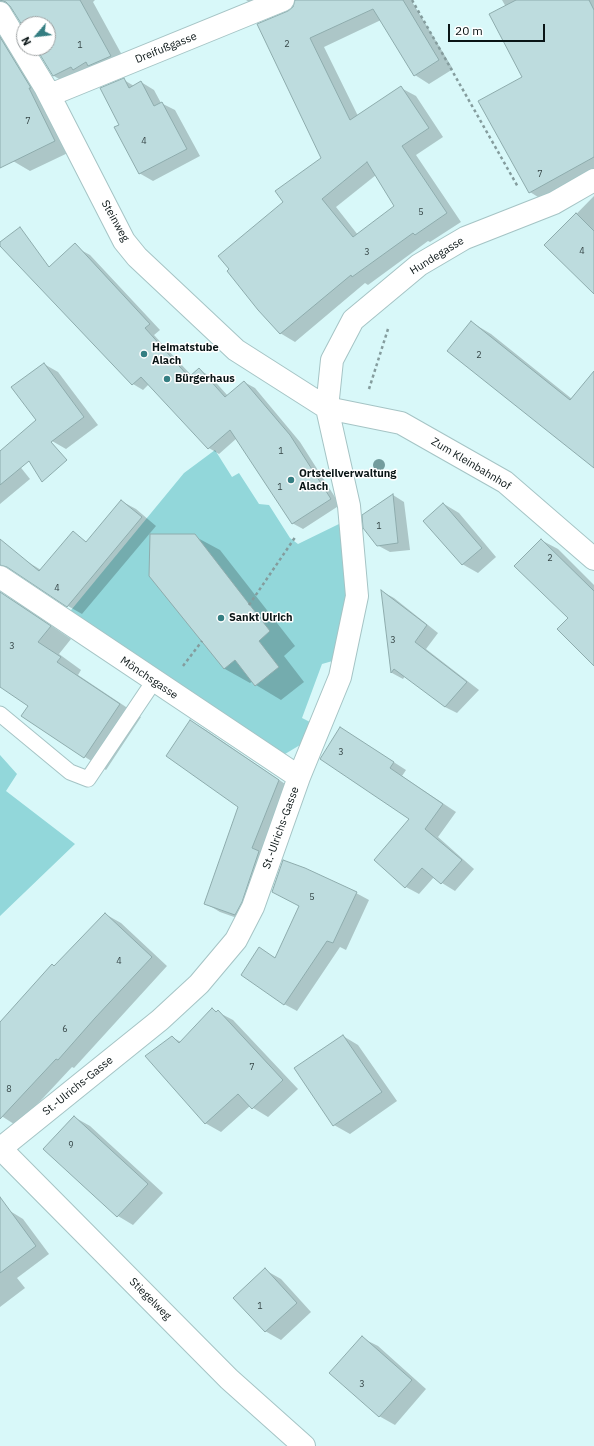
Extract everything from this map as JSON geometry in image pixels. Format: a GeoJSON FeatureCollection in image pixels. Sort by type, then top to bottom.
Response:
{"type":"FeatureCollection","features":[{"type":"Feature","properties":{"kind":"street","name":"Dreifußgasse"},"geometry":{"type":"LineString","coordinates":[[50,95],[283,0]]}},
{"type":"Feature","properties":{"kind":"street","name":"Steinweg"},"geometry":{"type":"LineString","coordinates":[[0,13],[50,95],[124,240],[137,256],[236,350],[327,408]]}},
{"type":"Feature","properties":{"kind":"street","name":"Hundegasse"},"geometry":{"type":"LineString","coordinates":[[327,408],[332,360],[353,320],[419,265],[465,238],[554,203],[594,180]]}},
{"type":"Feature","properties":{"kind":"street","name":"Zum Kleinbahnhof"},"geometry":{"type":"LineString","coordinates":[[327,408],[401,423],[506,482],[594,560]]}},
{"type":"Feature","properties":{"kind":"street","name":"St.-Ulrichs-Gasse"},"geometry":{"type":"LineString","coordinates":[[0,1149],[160,1020],[199,984],[236,940],[253,907],[299,777],[340,677],[358,596],[349,506],[327,408]]}},
{"type":"Feature","properties":{"kind":"street","name":"Mönchsgasse"},"geometry":{"type":"LineString","coordinates":[[0,577],[299,777]]}},
{"type":"Feature","properties":{"kind":"street","name":"Stiegelweg"},"geometry":{"type":"LineString","coordinates":[[0,1149],[229,1379],[304,1446]]}},
{"type":"Feature","properties":{"kind":"lane"},"geometry":{"type":"LineString","coordinates":[[0,714],[70,772],[88,780],[154,681]]}},
{"type":"Feature","properties":{"kind":"path"},"geometry":{"type":"LineString","coordinates":[[412,0],[532,212]]}},
{"type":"Feature","properties":{"kind":"path"},"geometry":{"type":"LineString","coordinates":[[361,414],[389,326]]}},
{"type":"Feature","properties":{"kind":"path"},"geometry":{"type":"LineString","coordinates":[[249,605],[296,536]]}},
{"type":"Feature","properties":{"kind":"shaded area"},"geometry":{"type":"Polygon","coordinates":[[[215,450],[232,477],[239,473],[259,504],[269,505],[290,538],[298,544],[341,523],[350,595],[336,660],[322,664],[302,718],[310,722],[300,745],[285,754],[67,615],[184,473],[215,450]]]}},
{"type":"Feature","properties":{"kind":"shaded area"},"geometry":{"type":"Polygon","coordinates":[[[0,755],[17,774],[6,791],[75,844],[0,916],[0,755]]]}},
{"type":"Feature","properties":{"kind":"building"},"geometry":{"type":"Polygon","coordinates":[[[0,0],[80,0],[111,56],[88,66],[86,62],[73,70],[71,67],[53,76],[41,56],[56,56],[56,16],[16,16],[6,2],[0,0]]]}},
{"type":"Feature","properties":{"kind":"building"},"geometry":{"type":"Polygon","coordinates":[[[295,0],[403,0],[439,60],[414,76],[373,9],[310,38],[350,120],[401,86],[429,128],[402,146],[447,213],[415,235],[413,233],[352,277],[351,275],[280,334],[258,310],[227,271],[229,269],[218,256],[283,202],[275,191],[321,158],[257,24],[288,11],[293,7],[295,0]],[[367,162],[322,199],[353,237],[394,206],[367,162]]]}},
{"type":"Feature","properties":{"kind":"building"},"geometry":{"type":"Polygon","coordinates":[[[516,0],[589,0],[594,10],[594,157],[529,193],[478,101],[522,77],[489,14],[516,0]]]}},
{"type":"Feature","properties":{"kind":"building"},"geometry":{"type":"Polygon","coordinates":[[[0,37],[31,88],[29,88],[55,141],[0,168],[0,37]]]}},
{"type":"Feature","properties":{"kind":"building"},"geometry":{"type":"Polygon","coordinates":[[[124,78],[129,88],[141,81],[154,106],[162,102],[187,149],[139,174],[114,127],[119,125],[100,88],[124,78]]]}},
{"type":"Feature","properties":{"kind":"building"},"geometry":{"type":"Polygon","coordinates":[[[576,213],[594,231],[594,294],[544,245],[576,213]]]}},
{"type":"Feature","properties":{"kind":"building"},"geometry":{"type":"Polygon","coordinates":[[[20,227],[49,267],[75,243],[150,324],[145,328],[189,377],[199,368],[225,397],[244,381],[290,435],[331,499],[292,524],[230,430],[208,449],[141,377],[132,385],[0,246],[0,242],[20,227]]]}},
{"type":"Feature","properties":{"kind":"building"},"geometry":{"type":"Polygon","coordinates":[[[471,321],[570,400],[594,371],[594,468],[447,351],[471,321]]]}},
{"type":"Feature","properties":{"kind":"building"},"geometry":{"type":"Polygon","coordinates":[[[44,363],[84,417],[51,442],[67,460],[42,482],[29,461],[0,485],[0,451],[36,420],[11,387],[44,363]]]}},
{"type":"Feature","properties":{"kind":"building"},"geometry":{"type":"Polygon","coordinates":[[[393,494],[398,543],[377,546],[363,528],[362,515],[393,494]]]}},
{"type":"Feature","properties":{"kind":"building"},"geometry":{"type":"Polygon","coordinates":[[[121,500],[142,517],[67,607],[7,567],[0,565],[0,539],[39,571],[73,531],[86,542],[121,500]]]}},
{"type":"Feature","properties":{"kind":"building"},"geometry":{"type":"Polygon","coordinates":[[[443,503],[482,548],[462,565],[423,521],[443,503]]]}},
{"type":"Feature","properties":{"kind":"building","name":"Sankt Ulrich"},"geometry":{"type":"Polygon","coordinates":[[[150,534],[195,534],[270,631],[259,641],[279,667],[255,686],[235,660],[224,669],[149,576],[150,534]]]}},
{"type":"Feature","properties":{"kind":"building"},"geometry":{"type":"Polygon","coordinates":[[[541,539],[594,591],[594,666],[557,629],[568,618],[514,566],[541,539]]]}},
{"type":"Feature","properties":{"kind":"building"},"geometry":{"type":"Polygon","coordinates":[[[381,590],[427,625],[415,642],[467,682],[445,707],[394,669],[391,673],[381,590]]]}},
{"type":"Feature","properties":{"kind":"building"},"geometry":{"type":"Polygon","coordinates":[[[0,592],[51,626],[38,642],[61,657],[57,662],[120,704],[84,758],[21,716],[28,706],[0,687],[0,592]]]}},
{"type":"Feature","properties":{"kind":"building"},"geometry":{"type":"Polygon","coordinates":[[[190,720],[279,780],[252,848],[259,851],[242,902],[235,915],[204,904],[238,807],[166,756],[190,720]]]}},
{"type":"Feature","properties":{"kind":"building"},"geometry":{"type":"Polygon","coordinates":[[[340,727],[394,762],[390,768],[443,804],[425,829],[462,860],[441,884],[422,868],[405,888],[374,860],[409,819],[320,759],[340,727]]]}},
{"type":"Feature","properties":{"kind":"building"},"geometry":{"type":"Polygon","coordinates":[[[283,860],[305,868],[357,892],[333,943],[327,941],[284,1005],[241,975],[259,947],[275,958],[299,906],[272,892],[283,860]]]}},
{"type":"Feature","properties":{"kind":"building"},"geometry":{"type":"Polygon","coordinates":[[[105,913],[152,957],[58,1060],[56,1059],[0,1119],[0,1022],[52,964],[54,966],[105,913]]]}},
{"type":"Feature","properties":{"kind":"building"},"geometry":{"type":"Polygon","coordinates":[[[212,1008],[216,1012],[218,1010],[283,1080],[252,1109],[238,1094],[205,1124],[145,1056],[172,1036],[179,1043],[212,1008]]]}},
{"type":"Feature","properties":{"kind":"building"},"geometry":{"type":"Polygon","coordinates":[[[343,1035],[382,1092],[333,1126],[294,1068],[343,1035]]]}},
{"type":"Feature","properties":{"kind":"building"},"geometry":{"type":"Polygon","coordinates":[[[74,1116],[148,1184],[117,1217],[43,1149],[74,1116]]]}},
{"type":"Feature","properties":{"kind":"building"},"geometry":{"type":"Polygon","coordinates":[[[0,1197],[36,1246],[0,1273],[0,1197]]]}},
{"type":"Feature","properties":{"kind":"building"},"geometry":{"type":"Polygon","coordinates":[[[265,1268],[297,1303],[265,1332],[233,1298],[265,1268]]]}},
{"type":"Feature","properties":{"kind":"building"},"geometry":{"type":"Polygon","coordinates":[[[362,1336],[412,1380],[379,1417],[329,1373],[362,1336]]]}},
{"type":"Feature","properties":{"kind":"place","name":"Heimatstube Alach"},"geometry":{"type":"Point","coordinates":[144,354]}},
{"type":"Feature","properties":{"kind":"place","name":"Bürgerhaus"},"geometry":{"type":"Point","coordinates":[167,379]}},
{"type":"Feature","properties":{"kind":"place","name":"Ortsteilverwaltung Alach"},"geometry":{"type":"Point","coordinates":[291,480]}},
{"type":"Feature","properties":{"kind":"place","name":"Sankt Ulrich"},"geometry":{"type":"Point","coordinates":[221,618]}}]}
